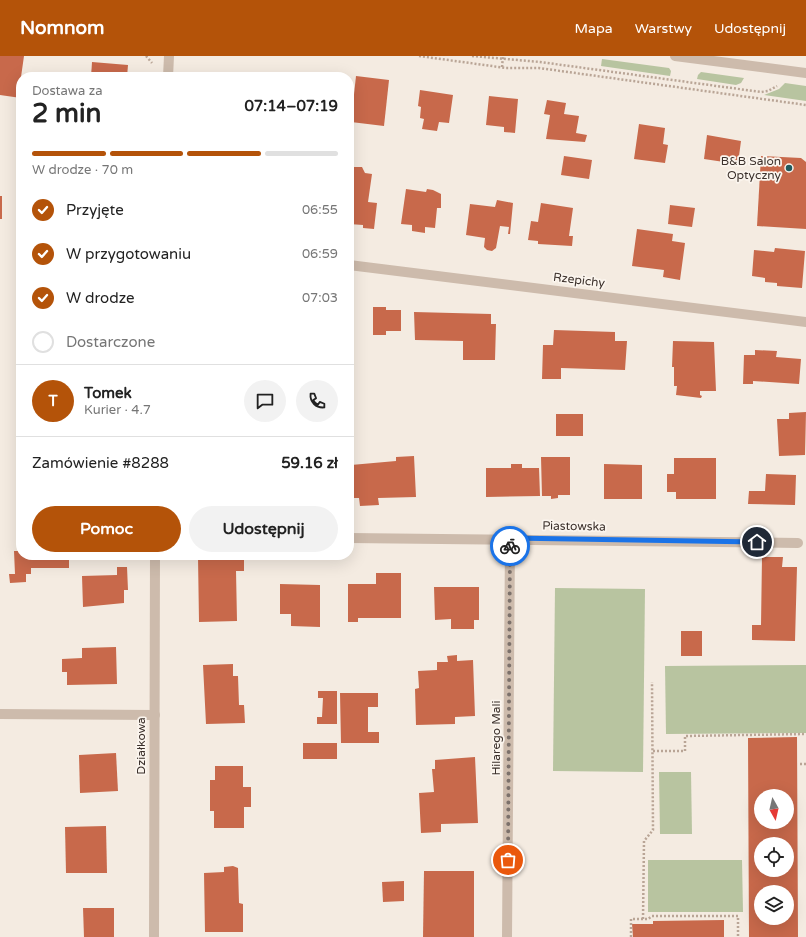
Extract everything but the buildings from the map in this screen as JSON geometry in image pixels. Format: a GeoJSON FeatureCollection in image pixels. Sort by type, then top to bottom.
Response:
{"type":"FeatureCollection","features":[{"type":"Feature","properties":{"kind":"street"},"geometry":{"type":"LineString","coordinates":[[168,72],[169,56]]}},
{"type":"Feature","properties":{"kind":"street"},"geometry":{"type":"LineString","coordinates":[[675,56],[806,73]]}},
{"type":"Feature","properties":{"kind":"street","name":"Rzepichy"},"geometry":{"type":"LineString","coordinates":[[354,266],[806,322]]}},
{"type":"Feature","properties":{"kind":"street","name":"Piastowska"},"geometry":{"type":"LineString","coordinates":[[354,538],[510,538],[798,543]]}},
{"type":"Feature","properties":{"kind":"street","name":"Hilarego Mali"},"geometry":{"type":"LineString","coordinates":[[507,937],[510,538]]}},
{"type":"Feature","properties":{"kind":"street","name":"Działkowa"},"geometry":{"type":"LineString","coordinates":[[154,937],[155,560]]}},
{"type":"Feature","properties":{"kind":"street"},"geometry":{"type":"LineString","coordinates":[[0,714],[155,715]]}},
{"type":"Feature","properties":{"kind":"path"},"geometry":{"type":"LineString","coordinates":[[419,56],[502,67],[539,68],[806,105]]}},
{"type":"Feature","properties":{"kind":"path"},"geometry":{"type":"LineString","coordinates":[[447,60],[448,56]]}},
{"type":"Feature","properties":{"kind":"path"},"geometry":{"type":"LineString","coordinates":[[472,56],[540,62],[738,89]]}},
{"type":"Feature","properties":{"kind":"path"},"geometry":{"type":"LineString","coordinates":[[502,67],[503,58]]}},
{"type":"Feature","properties":{"kind":"path"},"geometry":{"type":"LineString","coordinates":[[644,919],[644,841],[653,830],[652,682]]}},
{"type":"Feature","properties":{"kind":"path"},"geometry":{"type":"LineString","coordinates":[[652,751],[685,751],[685,736],[806,734]]}},
{"type":"Feature","properties":{"kind":"path"},"geometry":{"type":"LineString","coordinates":[[800,764],[806,764]]}},
{"type":"Feature","properties":{"kind":"path"},"geometry":{"type":"LineString","coordinates":[[631,937],[631,919],[648,919],[652,916],[738,916],[738,937]]}},
{"type":"Feature","properties":{"kind":"green space"},"geometry":{"type":"Polygon","coordinates":[[[602,59],[669,68],[671,71],[670,76],[601,66],[602,59]]]}},
{"type":"Feature","properties":{"kind":"green space"},"geometry":{"type":"Polygon","coordinates":[[[701,72],[744,78],[741,83],[736,85],[697,79],[701,72]]]}},
{"type":"Feature","properties":{"kind":"green space"},"geometry":{"type":"Polygon","coordinates":[[[785,83],[806,86],[806,101],[764,95],[779,89],[785,83]]]}},
{"type":"Feature","properties":{"kind":"green space"},"geometry":{"type":"Polygon","coordinates":[[[555,588],[645,589],[643,772],[553,771],[555,588]]]}},
{"type":"Feature","properties":{"kind":"green space"},"geometry":{"type":"Polygon","coordinates":[[[806,665],[806,733],[666,734],[665,666],[806,665]]]}},
{"type":"Feature","properties":{"kind":"green space"},"geometry":{"type":"Polygon","coordinates":[[[659,772],[691,772],[692,834],[660,834],[659,772]]]}},
{"type":"Feature","properties":{"kind":"green space"},"geometry":{"type":"Polygon","coordinates":[[[648,860],[742,860],[743,912],[648,912],[648,860]]]}},
{"type":"Feature","properties":{"kind":"way so far"},"geometry":{"type":"LineString","coordinates":[[508,860],[510,546]]}},
{"type":"Feature","properties":{"kind":"place","name":"B&B Salon Optyczny"},"geometry":{"type":"Point","coordinates":[789,168]}},
{"type":"Feature","properties":{"kind":"route"},"geometry":{"type":"LineString","coordinates":[[510,546],[510,538],[757,542]]}}]}
